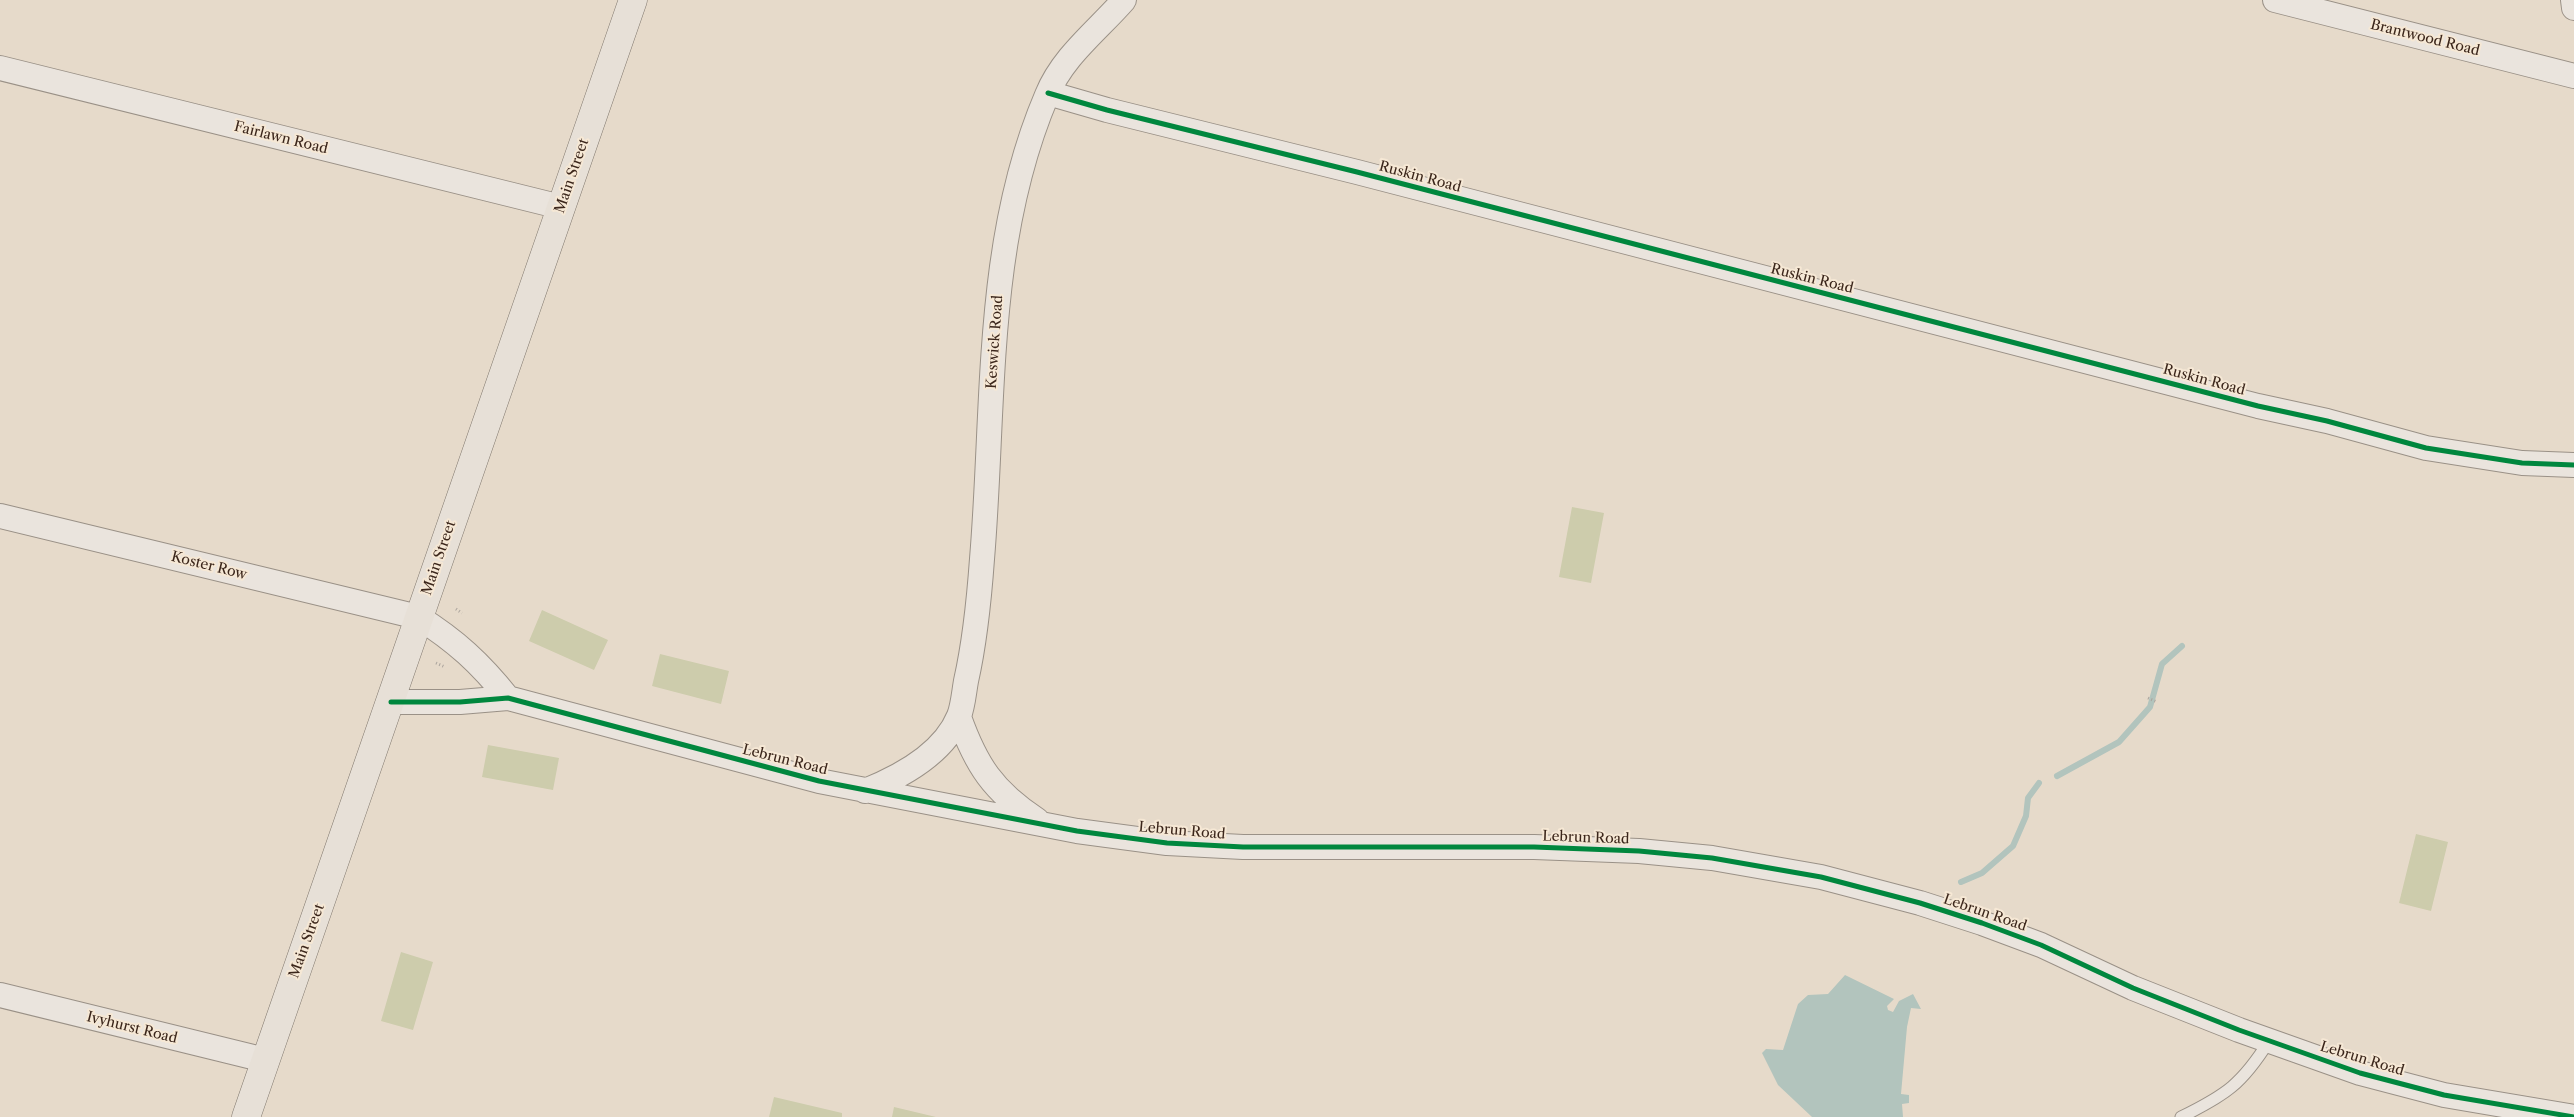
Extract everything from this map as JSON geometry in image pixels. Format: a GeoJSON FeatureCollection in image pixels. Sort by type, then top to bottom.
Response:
{"type":"FeatureCollection","features":[{"type":"Feature","properties":{"kind":"main road","name":"Main Street"},"geometry":{"type":"LineString","coordinates":[[246,1117],[633,0]]}},
{"type":"Feature","properties":{"kind":"street","name":"Keswick Road"},"geometry":{"type":"LineString","coordinates":[[865,791],[894,780],[920,763],[941,742],[959,716],[976,635],[985,523],[995,318],[1003,251],[1021,172],[1048,92],[1073,53],[1124,0]]}},
{"type":"Feature","properties":{"kind":"street","name":"Brantwood Road"},"geometry":{"type":"LineString","coordinates":[[2275,0],[2574,76]]}},
{"type":"Feature","properties":{"kind":"street"},"geometry":{"type":"LineString","coordinates":[[2573,0],[2574,8]]}},
{"type":"Feature","properties":{"kind":"street","name":"Fairlawn Road"},"geometry":{"type":"LineString","coordinates":[[0,68],[561,207]]}},
{"type":"Feature","properties":{"kind":"street","name":"Ruskin Road"},"geometry":{"type":"LineString","coordinates":[[1048,92],[1117,113],[1367,175],[2248,403],[2327,421],[2417,446],[2522,464],[2574,466]]}},
{"type":"Feature","properties":{"kind":"street","name":"Koster Row"},"geometry":{"type":"LineString","coordinates":[[0,516],[418,617]]}},
{"type":"Feature","properties":{"kind":"street"},"geometry":{"type":"LineString","coordinates":[[418,617],[454,640],[493,678],[508,698]]}},
{"type":"Feature","properties":{"kind":"street","name":"Lebrun Road"},"geometry":{"type":"LineString","coordinates":[[391,702],[460,702],[508,698],[692,748],[865,791],[1046,825],[1176,844],[1269,848],[1534,847],[1639,851],[1712,858],[1781,870],[1910,900],[1982,923],[2056,951],[2133,988],[2269,1041],[2360,1073],[2444,1094],[2574,1117]]}},
{"type":"Feature","properties":{"kind":"street"},"geometry":{"type":"LineString","coordinates":[[959,716],[971,750],[990,781],[1016,806],[1046,825]]}},
{"type":"Feature","properties":{"kind":"street","name":"Ivyhurst Road"},"geometry":{"type":"LineString","coordinates":[[0,995],[265,1060]]}},
{"type":"Feature","properties":{"kind":"lane"},"geometry":{"type":"LineString","coordinates":[[2181,1117],[2232,1088],[2250,1070],[2269,1041]]}},
{"type":"Feature","properties":{"kind":"path"},"geometry":{"type":"LineString","coordinates":[[456,610],[462,613]]}},
{"type":"Feature","properties":{"kind":"path"},"geometry":{"type":"LineString","coordinates":[[436,663],[445,667]]}},
{"type":"Feature","properties":{"kind":"path"},"geometry":{"type":"LineString","coordinates":[[2148,698],[2156,702]]}},
{"type":"Feature","properties":{"kind":"green space"},"geometry":{"type":"Polygon","coordinates":[[[1572,507],[1604,513],[1591,583],[1559,577],[1572,507]]]}},
{"type":"Feature","properties":{"kind":"green space"},"geometry":{"type":"Polygon","coordinates":[[[542,610],[608,640],[594,670],[529,641],[542,610]]]}},
{"type":"Feature","properties":{"kind":"green space"},"geometry":{"type":"Polygon","coordinates":[[[660,654],[729,671],[721,704],[652,686],[660,654]]]}},
{"type":"Feature","properties":{"kind":"green space"},"geometry":{"type":"Polygon","coordinates":[[[488,745],[559,758],[553,790],[482,777],[488,745]]]}},
{"type":"Feature","properties":{"kind":"green space"},"geometry":{"type":"Polygon","coordinates":[[[2416,834],[2448,842],[2431,911],[2399,903],[2416,834]]]}},
{"type":"Feature","properties":{"kind":"green space"},"geometry":{"type":"Polygon","coordinates":[[[401,952],[433,962],[413,1030],[381,1021],[401,952]]]}},
{"type":"Feature","properties":{"kind":"green space"},"geometry":{"type":"Polygon","coordinates":[[[774,1097],[842,1113],[842,1117],[769,1117],[774,1097]]]}},
{"type":"Feature","properties":{"kind":"green space"},"geometry":{"type":"Polygon","coordinates":[[[894,1107],[936,1117],[892,1117],[894,1107]]]}},
{"type":"Feature","properties":{"kind":"shaded area"},"geometry":{"type":"Polygon","coordinates":[[[1845,975],[1894,999],[1887,1006],[1888,1010],[1893,1012],[1899,1001],[1913,994],[1921,1009],[1911,1008],[1907,1027],[1901,1094],[1909,1095],[1909,1103],[1902,1104],[1903,1117],[1812,1117],[1778,1085],[1762,1053],[1766,1049],[1783,1050],[1798,1004],[1808,995],[1828,994],[1845,975]]]}},
{"type":"Feature","properties":{"kind":"waterway"},"geometry":{"type":"LineString","coordinates":[[2057,776],[2119,742],[2150,707],[2162,664],[2182,646]]}},
{"type":"Feature","properties":{"kind":"waterway"},"geometry":{"type":"LineString","coordinates":[[1961,882],[1982,873],[2013,846],[2026,816],[2028,798],[2039,783]]}},
{"type":"Feature","properties":{"kind":"cycle path"},"geometry":{"type":"LineString","coordinates":[[1048,93],[1107,110],[1357,172],[2426,448],[2522,463],[2574,465]]}},
{"type":"Feature","properties":{"kind":"cycle path"},"geometry":{"type":"LineString","coordinates":[[391,702],[460,702],[508,698],[819,781],[1077,831],[1167,843],[1243,847],[1534,847],[1639,851],[1712,858],[1821,877],[1920,903],[1982,923],[2041,945],[2133,988],[2239,1030],[2360,1073],[2444,1095],[2574,1117]]}}]}
